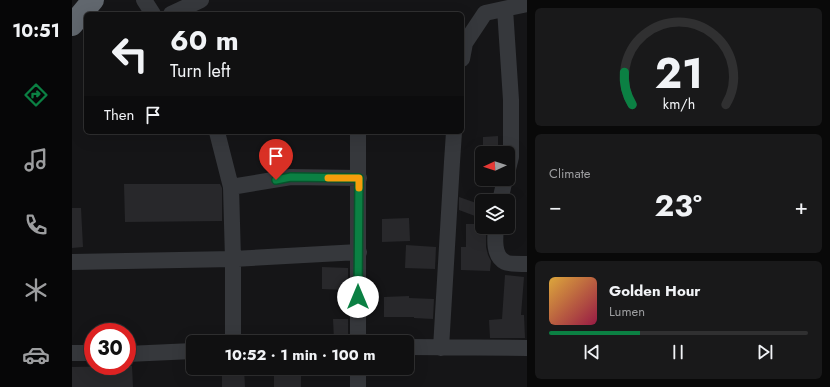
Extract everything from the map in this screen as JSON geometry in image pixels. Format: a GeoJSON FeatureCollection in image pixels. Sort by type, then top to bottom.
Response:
{"type":"FeatureCollection","features":[{"type":"Feature","properties":{"kind":"highway"},"geometry":{"type":"LineString","coordinates":[[72,25],[92,0]]}},
{"type":"Feature","properties":{"kind":"street"},"geometry":{"type":"LineString","coordinates":[[144,0],[152,12]]}},
{"type":"Feature","properties":{"kind":"street"},"geometry":{"type":"LineString","coordinates":[[175,12],[201,0]]}},
{"type":"Feature","properties":{"kind":"street"},"geometry":{"type":"LineString","coordinates":[[464,51],[466,43],[485,13],[527,4]]}},
{"type":"Feature","properties":{"kind":"street"},"geometry":{"type":"LineString","coordinates":[[505,9],[511,100],[511,146]]}},
{"type":"Feature","properties":{"kind":"street"},"geometry":{"type":"LineString","coordinates":[[218,134],[231,187],[233,335]]}},
{"type":"Feature","properties":{"kind":"street"},"geometry":{"type":"LineString","coordinates":[[358,134],[358,335]]}},
{"type":"Feature","properties":{"kind":"street"},"geometry":{"type":"LineString","coordinates":[[441,348],[454,134]]}},
{"type":"Feature","properties":{"kind":"street"},"geometry":{"type":"LineString","coordinates":[[231,187],[291,177],[359,178]]}},
{"type":"Feature","properties":{"kind":"street"},"geometry":{"type":"LineString","coordinates":[[496,234],[495,247],[499,257],[505,262],[527,264]]}},
{"type":"Feature","properties":{"kind":"street"},"geometry":{"type":"LineString","coordinates":[[72,262],[233,260],[359,252]]}},
{"type":"Feature","properties":{"kind":"street"},"geometry":{"type":"LineString","coordinates":[[414,347],[527,348]]}},
{"type":"Feature","properties":{"kind":"street"},"geometry":{"type":"LineString","coordinates":[[136,354],[186,351]]}},
{"type":"Feature","properties":{"kind":"street"},"geometry":{"type":"LineString","coordinates":[[72,353],[84,353]]}},
{"type":"Feature","properties":{"kind":"street"},"geometry":{"type":"LineString","coordinates":[[358,375],[358,387]]}},
{"type":"Feature","properties":{"kind":"building"},"geometry":{"type":"Polygon","coordinates":[[[498,136],[498,146],[483,146],[483,137],[498,136]]]}},
{"type":"Feature","properties":{"kind":"building"},"geometry":{"type":"Polygon","coordinates":[[[124,184],[220,184],[222,188],[222,221],[125,222],[124,184]]]}},
{"type":"Feature","properties":{"kind":"building"},"geometry":{"type":"Polygon","coordinates":[[[459,197],[475,203],[475,216],[459,210],[459,197]]]}},
{"type":"Feature","properties":{"kind":"building"},"geometry":{"type":"Polygon","coordinates":[[[72,208],[81,208],[83,247],[72,248],[72,208]]]}},
{"type":"Feature","properties":{"kind":"building"},"geometry":{"type":"Polygon","coordinates":[[[409,218],[410,241],[382,242],[382,219],[409,218]]]}},
{"type":"Feature","properties":{"kind":"building"},"geometry":{"type":"Polygon","coordinates":[[[466,224],[475,224],[475,234],[486,234],[486,247],[491,261],[490,271],[461,270],[461,247],[466,247],[466,224]]]}},
{"type":"Feature","properties":{"kind":"building"},"geometry":{"type":"Polygon","coordinates":[[[406,245],[436,247],[435,269],[405,268],[406,245]]]}},
{"type":"Feature","properties":{"kind":"building"},"geometry":{"type":"Polygon","coordinates":[[[322,267],[348,268],[348,290],[322,289],[322,267]]]}},
{"type":"Feature","properties":{"kind":"building"},"geometry":{"type":"Polygon","coordinates":[[[505,275],[524,277],[521,315],[524,315],[525,338],[490,338],[489,320],[502,319],[505,275]]]}},
{"type":"Feature","properties":{"kind":"building"},"geometry":{"type":"Polygon","coordinates":[[[409,296],[409,298],[434,299],[433,319],[414,317],[384,317],[384,297],[409,296]]]}},
{"type":"Feature","properties":{"kind":"building"},"geometry":{"type":"Polygon","coordinates":[[[333,319],[348,319],[348,335],[334,335],[333,319]]]}},
{"type":"Feature","properties":{"kind":"building"},"geometry":{"type":"Polygon","coordinates":[[[72,367],[84,367],[84,375],[132,375],[133,387],[72,387],[72,367]]]}},
{"type":"Feature","properties":{"kind":"building"},"geometry":{"type":"Polygon","coordinates":[[[222,375],[244,375],[245,387],[222,387],[222,375]]]}},
{"type":"Feature","properties":{"kind":"building"},"geometry":{"type":"Polygon","coordinates":[[[274,375],[301,375],[301,387],[274,387],[274,375]]]}},
{"type":"Feature","properties":{"kind":"slow traffic"},"geometry":{"type":"LineString","coordinates":[[328,178],[359,178],[359,188]]}},
{"type":"Feature","properties":{"kind":"route"},"geometry":{"type":"LineString","coordinates":[[276,180],[291,177],[359,178],[358,297]]}}]}
